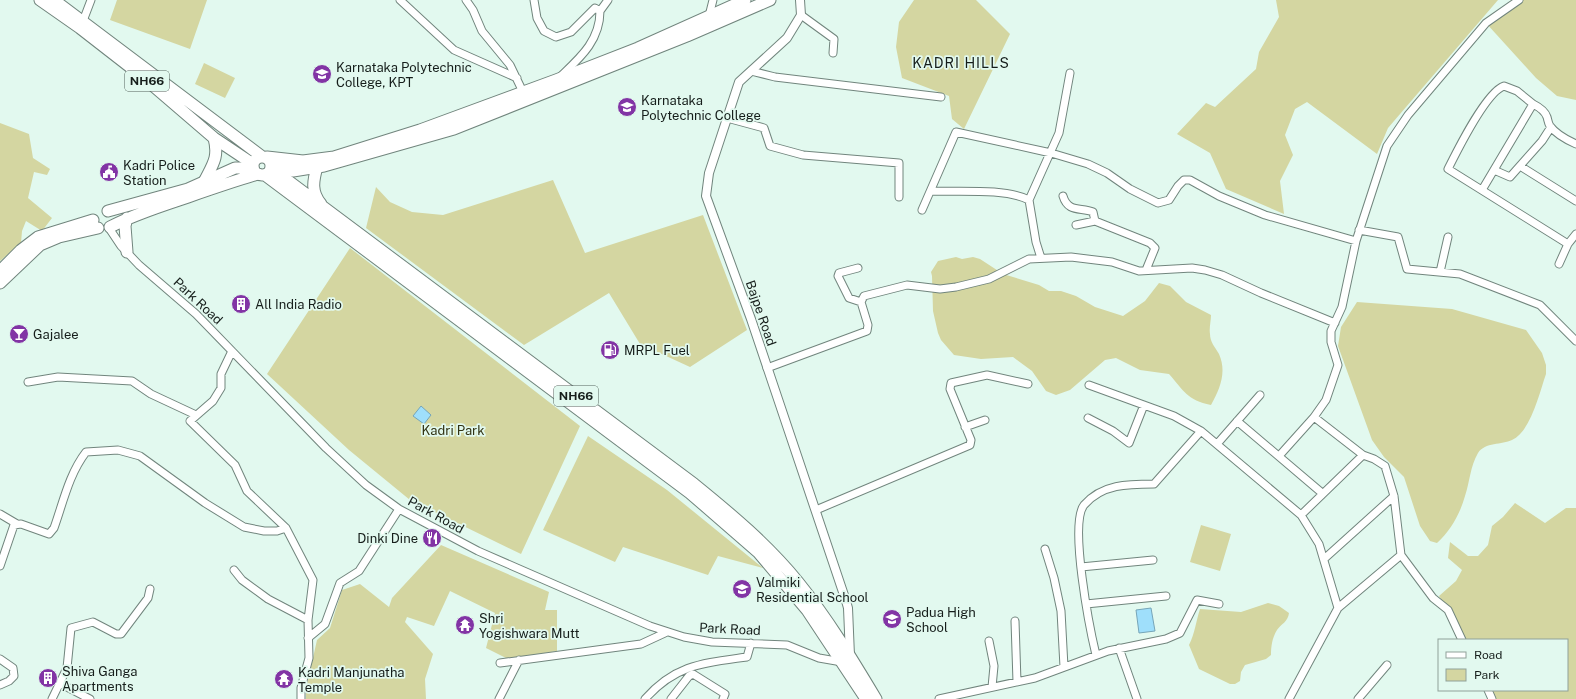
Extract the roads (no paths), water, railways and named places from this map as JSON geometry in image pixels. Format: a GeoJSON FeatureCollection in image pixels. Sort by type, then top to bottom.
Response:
{"type":"FeatureCollection","features":[{"type":"Feature","properties":{"kind":"main road","name":"NH66"},"geometry":{"type":"LineString","coordinates":[[40,0],[80,28],[143,77],[214,138],[262,166],[327,210],[694,484],[737,519],[765,546],[798,582],[846,659],[866,699]]}},
{"type":"Feature","properties":{"kind":"main road","name":"NH66"},"geometry":{"type":"LineString","coordinates":[[54,0],[149,70],[262,166],[690,493],[758,552],[807,610],[876,699]]}},
{"type":"Feature","properties":{"kind":"main road"},"geometry":{"type":"LineString","coordinates":[[103,226],[94,216],[99,211],[108,211],[188,189],[205,180],[235,168],[303,160],[331,161],[454,129],[745,0]]}},
{"type":"Feature","properties":{"kind":"main road"},"geometry":{"type":"LineString","coordinates":[[0,271],[21,250],[38,237],[103,226],[226,183],[262,166],[293,171],[317,167],[524,92],[552,85],[687,36],[770,0]]}},
{"type":"Feature","properties":{"kind":"main road"},"geometry":{"type":"LineString","coordinates":[[205,180],[216,158],[217,151],[214,138]]}},
{"type":"Feature","properties":{"kind":"main road"},"geometry":{"type":"LineString","coordinates":[[317,167],[313,185],[316,198],[327,210]]}},
{"type":"Feature","properties":{"kind":"main road"},"geometry":{"type":"LineString","coordinates":[[0,283],[40,245],[59,237],[112,224],[113,217],[108,211]]}},
{"type":"Feature","properties":{"kind":"main road"},"geometry":{"type":"LineString","coordinates":[[127,218],[125,226],[127,252]]}},
{"type":"Feature","properties":{"kind":"street"},"geometry":{"type":"LineString","coordinates":[[83,21],[91,0]]}},
{"type":"Feature","properties":{"kind":"street"},"geometry":{"type":"LineString","coordinates":[[400,0],[454,50],[517,78]]}},
{"type":"Feature","properties":{"kind":"street"},"geometry":{"type":"LineString","coordinates":[[466,0],[473,10],[482,31],[510,65],[524,92]]}},
{"type":"Feature","properties":{"kind":"street"},"geometry":{"type":"LineString","coordinates":[[534,0],[537,18],[544,31],[556,37],[571,32],[595,8],[600,11]]}},
{"type":"Feature","properties":{"kind":"street"},"geometry":{"type":"LineString","coordinates":[[552,85],[584,54],[591,44],[600,21],[600,11],[608,0]]}},
{"type":"Feature","properties":{"kind":"street"},"geometry":{"type":"LineString","coordinates":[[709,16],[713,0]]}},
{"type":"Feature","properties":{"kind":"street"},"geometry":{"type":"LineString","coordinates":[[800,0],[801,15],[834,39],[833,53]]}},
{"type":"Feature","properties":{"kind":"street"},"geometry":{"type":"LineString","coordinates":[[1279,456],[1314,417],[1326,400],[1338,366],[1331,342],[1331,331],[1342,307],[1359,230],[1387,146],[1404,121],[1486,23],[1519,0]]}},
{"type":"Feature","properties":{"kind":"street","name":"Bajpe Road"},"geometry":{"type":"LineString","coordinates":[[801,15],[787,38],[739,82],[709,173],[706,196],[816,510],[848,608],[846,659]]}},
{"type":"Feature","properties":{"kind":"street"},"geometry":{"type":"LineString","coordinates":[[751,71],[775,77],[941,97]]}},
{"type":"Feature","properties":{"kind":"street"},"geometry":{"type":"LineString","coordinates":[[1041,258],[1036,242],[1029,200],[1059,133],[1070,73]]}},
{"type":"Feature","properties":{"kind":"street"},"geometry":{"type":"LineString","coordinates":[[1568,244],[1448,169],[1468,130],[1499,88],[1510,87],[1542,109],[1547,116],[1549,125],[1566,139],[1576,144]]}},
{"type":"Feature","properties":{"kind":"street"},"geometry":{"type":"LineString","coordinates":[[1482,190],[1534,104]]}},
{"type":"Feature","properties":{"kind":"street"},"geometry":{"type":"LineString","coordinates":[[727,118],[764,128],[770,146],[803,155],[899,163],[899,197]]}},
{"type":"Feature","properties":{"kind":"street"},"geometry":{"type":"LineString","coordinates":[[1494,170],[1510,177],[1542,141],[1551,127]]}},
{"type":"Feature","properties":{"kind":"street"},"geometry":{"type":"LineString","coordinates":[[922,210],[956,132],[1051,153],[1088,164],[1107,173],[1130,189],[1158,203],[1169,200],[1184,180],[1190,180],[1219,196],[1265,215],[1356,241]]}},
{"type":"Feature","properties":{"kind":"street"},"geometry":{"type":"LineString","coordinates":[[1520,166],[1576,201]]}},
{"type":"Feature","properties":{"kind":"street"},"geometry":{"type":"LineString","coordinates":[[931,191],[1020,195],[1029,200]]}},
{"type":"Feature","properties":{"kind":"street"},"geometry":{"type":"LineString","coordinates":[[1063,196],[1065,202],[1070,208],[1093,212],[1095,221]]}},
{"type":"Feature","properties":{"kind":"street"},"geometry":{"type":"LineString","coordinates":[[1076,226],[1095,221],[1154,245],[1155,248],[1146,270]]}},
{"type":"Feature","properties":{"kind":"street","name":"Park Road"},"geometry":{"type":"LineString","coordinates":[[103,226],[139,265],[196,314],[343,464],[366,485],[399,509],[478,551],[667,632],[712,642],[751,642],[787,645],[819,658],[846,659]]}},
{"type":"Feature","properties":{"kind":"street"},"geometry":{"type":"LineString","coordinates":[[1359,230],[1398,237],[1407,269],[1460,274],[1540,305],[1576,341]]}},
{"type":"Feature","properties":{"kind":"street"},"geometry":{"type":"LineString","coordinates":[[1559,264],[1568,244],[1576,234]]}},
{"type":"Feature","properties":{"kind":"street"},"geometry":{"type":"LineString","coordinates":[[1440,272],[1448,237]]}},
{"type":"Feature","properties":{"kind":"street"},"geometry":{"type":"LineString","coordinates":[[767,368],[867,331],[868,325],[861,302],[864,296],[907,285],[940,289],[989,279],[1029,259],[1041,258],[1088,258],[1112,262],[1139,270],[1192,268],[1205,270],[1222,275],[1261,293],[1335,323]]}},
{"type":"Feature","properties":{"kind":"street"},"geometry":{"type":"LineString","coordinates":[[858,268],[839,273],[838,276],[849,298],[861,302]]}},
{"type":"Feature","properties":{"kind":"street"},"geometry":{"type":"LineString","coordinates":[[232,351],[221,374],[221,388],[213,401],[190,421],[235,465],[247,491],[286,528],[313,580],[308,620],[310,658],[301,688],[301,699]]}},
{"type":"Feature","properties":{"kind":"street"},"geometry":{"type":"LineString","coordinates":[[816,510],[970,445],[971,440],[950,389],[951,383],[987,375],[1028,384]]}},
{"type":"Feature","properties":{"kind":"street"},"geometry":{"type":"LineString","coordinates":[[28,382],[58,377],[132,381],[151,394],[196,416]]}},
{"type":"Feature","properties":{"kind":"street"},"geometry":{"type":"LineString","coordinates":[[1089,385],[1174,416],[1201,430],[1301,515],[1319,544],[1338,608]]}},
{"type":"Feature","properties":{"kind":"street"},"geometry":{"type":"LineString","coordinates":[[1217,444],[1260,395]]}},
{"type":"Feature","properties":{"kind":"street"},"geometry":{"type":"LineString","coordinates":[[1088,418],[1113,431],[1129,443],[1144,405]]}},
{"type":"Feature","properties":{"kind":"street"},"geometry":{"type":"LineString","coordinates":[[1314,417],[1363,455],[1374,459],[1385,466],[1394,496],[1401,555],[1433,598],[1448,610],[1462,639]]}},
{"type":"Feature","properties":{"kind":"street"},"geometry":{"type":"LineString","coordinates":[[965,427],[985,420]]}},
{"type":"Feature","properties":{"kind":"street"},"geometry":{"type":"LineString","coordinates":[[1237,421],[1322,494]]}},
{"type":"Feature","properties":{"kind":"street"},"geometry":{"type":"LineString","coordinates":[[1096,656],[1086,604],[1081,567],[1078,517],[1083,506],[1097,493],[1112,486],[1126,484],[1154,484],[1201,430]]}},
{"type":"Feature","properties":{"kind":"street"},"geometry":{"type":"LineString","coordinates":[[0,514],[17,524],[49,534],[54,528],[78,462],[86,452],[118,450],[140,456],[205,503],[244,527],[264,531],[276,531],[286,528]]}},
{"type":"Feature","properties":{"kind":"street"},"geometry":{"type":"LineString","coordinates":[[1301,515],[1363,455]]}},
{"type":"Feature","properties":{"kind":"street"},"geometry":{"type":"LineString","coordinates":[[1324,559],[1394,496]]}},
{"type":"Feature","properties":{"kind":"street"},"geometry":{"type":"LineString","coordinates":[[308,638],[325,624],[340,583],[360,571],[399,509]]}},
{"type":"Feature","properties":{"kind":"street"},"geometry":{"type":"LineString","coordinates":[[0,566],[14,525],[17,524]]}},
{"type":"Feature","properties":{"kind":"street"},"geometry":{"type":"LineString","coordinates":[[1045,549],[1054,578],[1061,611],[1064,667]]}},
{"type":"Feature","properties":{"kind":"street"},"geometry":{"type":"LineString","coordinates":[[1289,699],[1338,608],[1401,555]]}},
{"type":"Feature","properties":{"kind":"street"},"geometry":{"type":"LineString","coordinates":[[1081,567],[1153,560]]}},
{"type":"Feature","properties":{"kind":"street"},"geometry":{"type":"LineString","coordinates":[[234,570],[242,580],[268,599],[308,620]]}},
{"type":"Feature","properties":{"kind":"street"},"geometry":{"type":"LineString","coordinates":[[52,699],[61,684],[67,668],[71,628],[93,622],[116,634],[121,634],[148,598],[150,589]]}},
{"type":"Feature","properties":{"kind":"street"},"geometry":{"type":"LineString","coordinates":[[1086,604],[1166,596]]}},
{"type":"Feature","properties":{"kind":"street"},"geometry":{"type":"LineString","coordinates":[[939,699],[1035,678],[1119,648],[1166,639],[1180,633],[1197,600],[1219,604]]}},
{"type":"Feature","properties":{"kind":"street"},"geometry":{"type":"LineString","coordinates":[[1015,621],[1017,682]]}},
{"type":"Feature","properties":{"kind":"street"},"geometry":{"type":"LineString","coordinates":[[500,664],[519,660],[640,644],[667,632]]}},
{"type":"Feature","properties":{"kind":"street"},"geometry":{"type":"LineString","coordinates":[[988,641],[994,666],[992,687]]}},
{"type":"Feature","properties":{"kind":"street"},"geometry":{"type":"LineString","coordinates":[[645,699],[681,670],[697,664],[747,658],[751,642]]}},
{"type":"Feature","properties":{"kind":"street"},"geometry":{"type":"LineString","coordinates":[[1119,648],[1137,699]]}},
{"type":"Feature","properties":{"kind":"street"},"geometry":{"type":"LineString","coordinates":[[0,659],[13,668],[14,676],[9,681],[0,685]]}},
{"type":"Feature","properties":{"kind":"street"},"geometry":{"type":"LineString","coordinates":[[499,699],[519,660]]}},
{"type":"Feature","properties":{"kind":"street"},"geometry":{"type":"LineString","coordinates":[[1358,699],[1387,665]]}},
{"type":"Feature","properties":{"kind":"street"},"geometry":{"type":"LineString","coordinates":[[671,699],[689,676],[693,674],[725,694],[723,699]]}},
{"type":"Feature","properties":{"kind":"street"},"geometry":{"type":"LineString","coordinates":[[61,684],[90,699]]}},
{"type":"Feature","properties":{"kind":"water"},"geometry":{"type":"Polygon","coordinates":[[[421,406],[431,415],[424,424],[413,416],[421,406]]]}},
{"type":"Feature","properties":{"kind":"water"},"geometry":{"type":"Polygon","coordinates":[[[1151,608],[1155,631],[1139,633],[1136,610],[1151,608]]]}},
{"type":"Feature","properties":{"kind":"place","name":"Karnataka Polytechnic College, KPT"},"geometry":{"type":"Point","coordinates":[322,74]}},
{"type":"Feature","properties":{"kind":"place","name":"Karnataka Polytechnic College"},"geometry":{"type":"Point","coordinates":[627,107]}},
{"type":"Feature","properties":{"kind":"place","name":"Kadri Police Station"},"geometry":{"type":"Point","coordinates":[109,172]}},
{"type":"Feature","properties":{"kind":"place","name":"All India Radio"},"geometry":{"type":"Point","coordinates":[241,304]}},
{"type":"Feature","properties":{"kind":"place","name":"Gajalee"},"geometry":{"type":"Point","coordinates":[19,334]}},
{"type":"Feature","properties":{"kind":"place","name":"MRPL Fuel"},"geometry":{"type":"Point","coordinates":[610,350]}},
{"type":"Feature","properties":{"kind":"place","name":"Dinki Dine"},"geometry":{"type":"Point","coordinates":[432,538]}},
{"type":"Feature","properties":{"kind":"place","name":"Valmiki Residential School"},"geometry":{"type":"Point","coordinates":[742,589]}},
{"type":"Feature","properties":{"kind":"place","name":"Padua High School"},"geometry":{"type":"Point","coordinates":[892,619]}},
{"type":"Feature","properties":{"kind":"place","name":"Shri Yogishwara Mutt"},"geometry":{"type":"Point","coordinates":[465,625]}},
{"type":"Feature","properties":{"kind":"place","name":"Shiva Ganga Apartments"},"geometry":{"type":"Point","coordinates":[48,678]}},
{"type":"Feature","properties":{"kind":"place","name":"Kadri Manjunatha Temple"},"geometry":{"type":"Point","coordinates":[284,679]}},
{"type":"Feature","properties":{"kind":"district","name":"KADRI HILLS"},"geometry":{"type":"Point","coordinates":[961,63]}},
{"type":"Feature","properties":{"kind":"park label","name":"Kadri Park"},"geometry":{"type":"Point","coordinates":[453,430]}}]}
